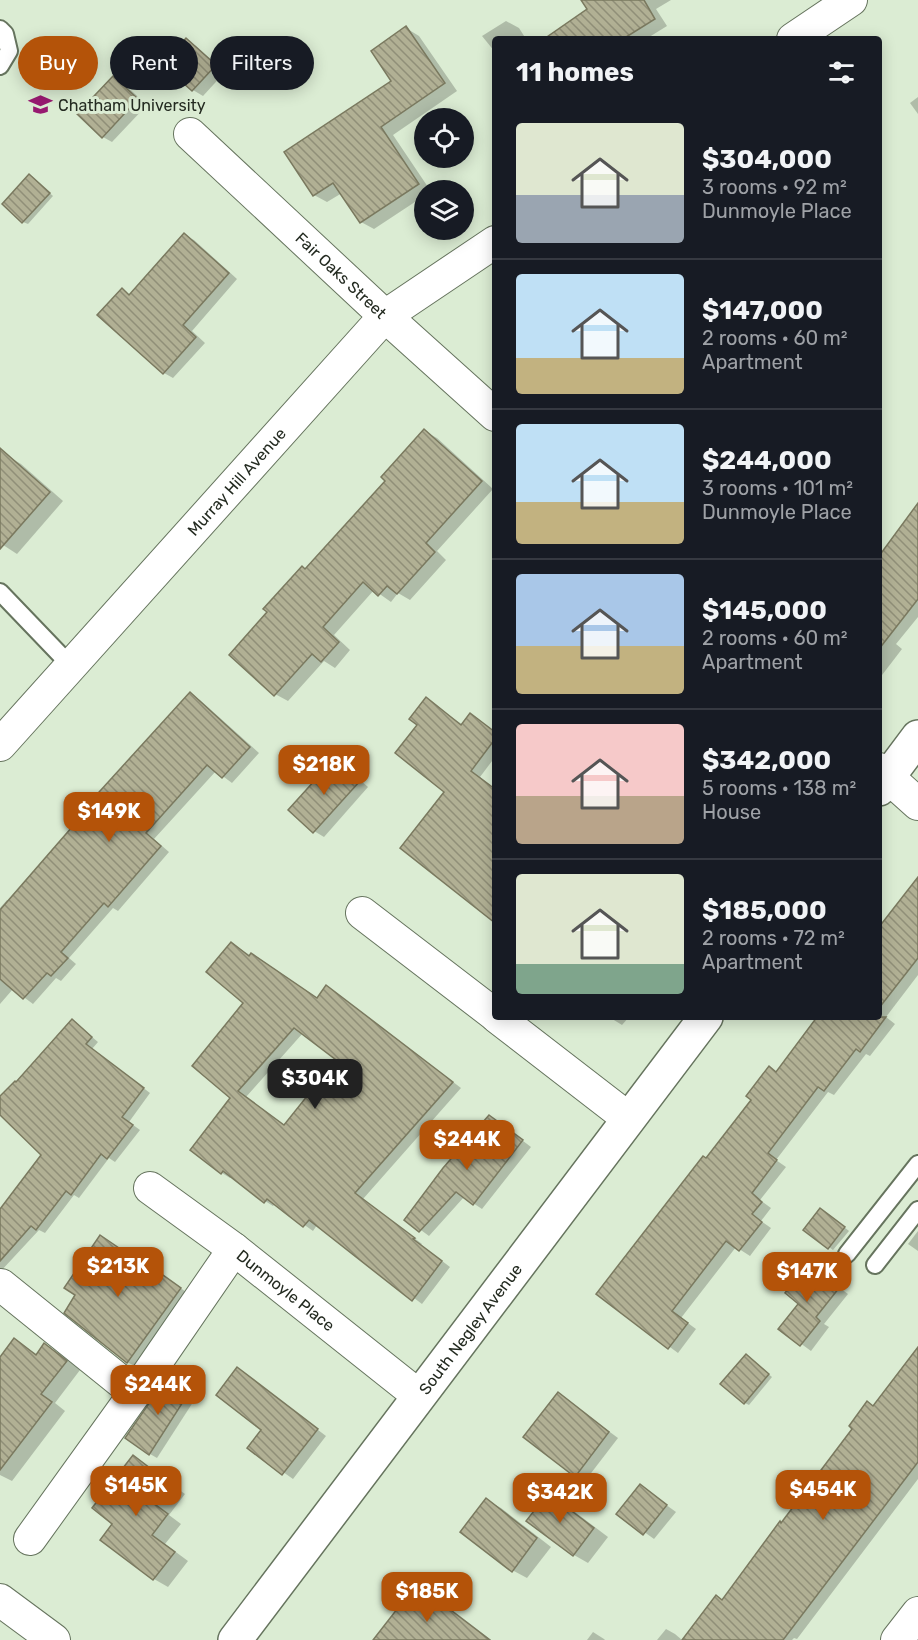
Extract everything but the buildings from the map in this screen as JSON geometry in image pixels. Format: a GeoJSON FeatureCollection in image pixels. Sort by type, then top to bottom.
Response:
{"type":"FeatureCollection","features":[{"type":"Feature","properties":{"kind":"street"},"geometry":{"type":"LineString","coordinates":[[795,36],[817,9],[851,0]]}},
{"type":"Feature","properties":{"kind":"street","name":"Fair Oaks Street"},"geometry":{"type":"LineString","coordinates":[[190,134],[492,412]]}},
{"type":"Feature","properties":{"kind":"street","name":"Murray Hill Avenue"},"geometry":{"type":"LineString","coordinates":[[0,745],[385,316],[492,244]]}},
{"type":"Feature","properties":{"kind":"street"},"geometry":{"type":"LineString","coordinates":[[918,737],[882,779],[918,804]]}},
{"type":"Feature","properties":{"kind":"street"},"geometry":{"type":"LineString","coordinates":[[362,913],[492,1013]]}},
{"type":"Feature","properties":{"kind":"street"},"geometry":{"type":"LineString","coordinates":[[501,1020],[629,1119]]}},
{"type":"Feature","properties":{"kind":"street","name":"South Negley Avenue"},"geometry":{"type":"LineString","coordinates":[[235,1640],[704,1020]]}},
{"type":"Feature","properties":{"kind":"street","name":"Dunmoyle Place"},"geometry":{"type":"LineString","coordinates":[[150,1188],[234,1249],[419,1396]]}},
{"type":"Feature","properties":{"kind":"street"},"geometry":{"type":"LineString","coordinates":[[30,1539],[135,1393],[234,1249]]}},
{"type":"Feature","properties":{"kind":"street"},"geometry":{"type":"LineString","coordinates":[[1,1285],[135,1393]]}},
{"type":"Feature","properties":{"kind":"street"},"geometry":{"type":"LineString","coordinates":[[0,1600],[54,1640]]}},
{"type":"Feature","properties":{"kind":"street"},"geometry":{"type":"LineString","coordinates":[[897,1640],[918,1613]]}},
{"type":"Feature","properties":{"kind":"lane"},"geometry":{"type":"LineString","coordinates":[[0,29],[5,33],[9,51],[0,66]]}},
{"type":"Feature","properties":{"kind":"lane"},"geometry":{"type":"LineString","coordinates":[[0,592],[71,666]]}},
{"type":"Feature","properties":{"kind":"lane"},"geometry":{"type":"LineString","coordinates":[[847,1254],[918,1164]]}},
{"type":"Feature","properties":{"kind":"lane"},"geometry":{"type":"LineString","coordinates":[[875,1265],[918,1210]]}},
{"type":"Feature","properties":{"kind":"place","name":"Chatham University"},"geometry":{"type":"Point","coordinates":[40,105]}}]}
